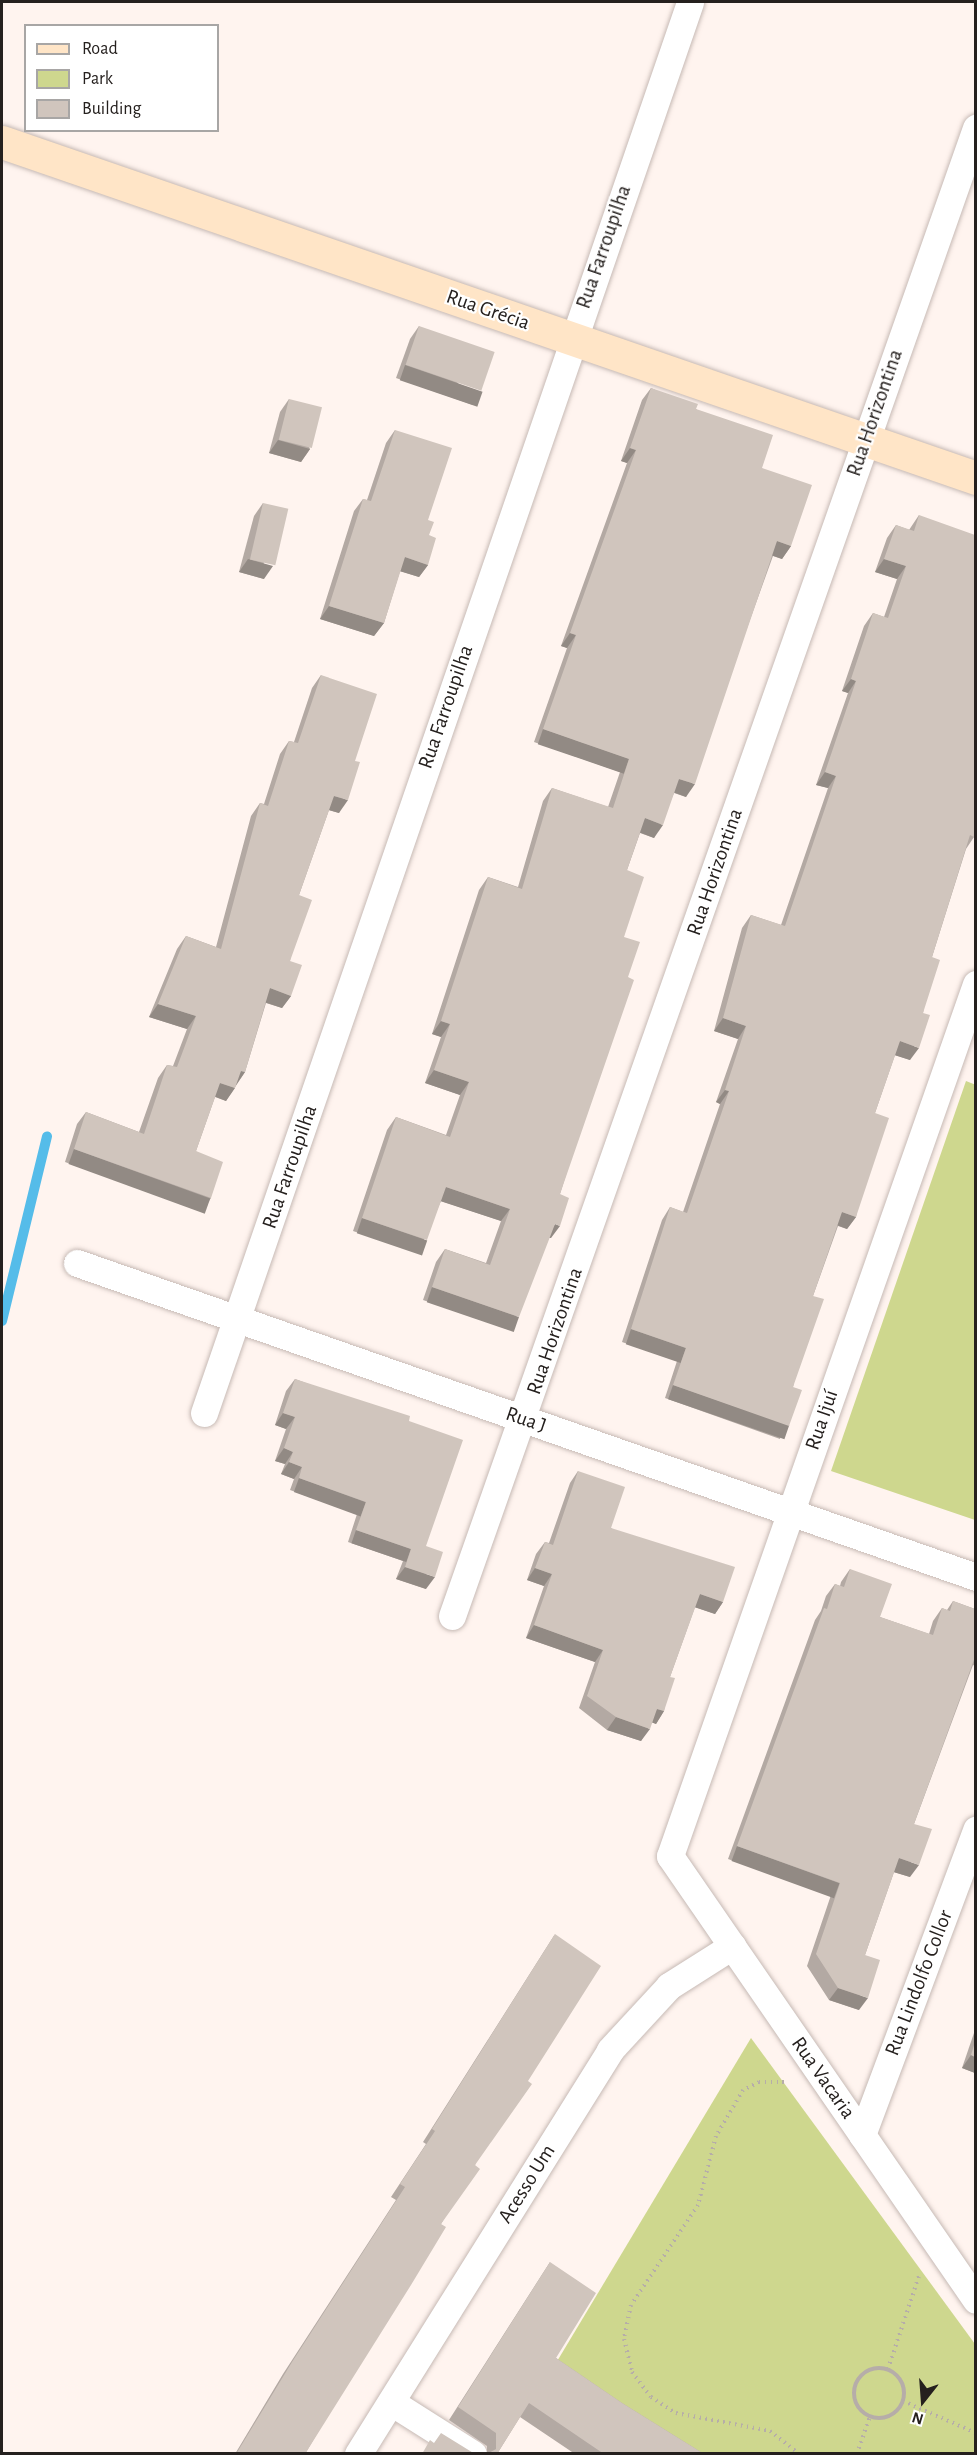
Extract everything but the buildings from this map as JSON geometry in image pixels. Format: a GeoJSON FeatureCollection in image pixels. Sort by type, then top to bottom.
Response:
{"type":"FeatureCollection","features":[{"type":"Feature","properties":{"kind":"main road","name":"Rua Grécia"},"geometry":{"type":"LineString","coordinates":[[2,142],[975,478]]}},
{"type":"Feature","properties":{"kind":"street","name":"Rua Farroupilha"},"geometry":{"type":"LineString","coordinates":[[204,1413],[238,1320],[571,339],[690,2]]}},
{"type":"Feature","properties":{"kind":"street","name":"Rua Horizontina"},"geometry":{"type":"LineString","coordinates":[[452,1616],[524,1419],[975,128]]}},
{"type":"Feature","properties":{"kind":"street","name":"Rua Ijuí"},"geometry":{"type":"LineString","coordinates":[[670,1856],[975,984]]}},
{"type":"Feature","properties":{"kind":"street","name":"Rua J"},"geometry":{"type":"LineString","coordinates":[[77,1263],[975,1577]]}},
{"type":"Feature","properties":{"kind":"street","name":"Rua Lindolfo Collor"},"geometry":{"type":"LineString","coordinates":[[862,2135],[975,1830]]}},
{"type":"Feature","properties":{"kind":"street","name":"Rua Vacaria"},"geometry":{"type":"LineString","coordinates":[[670,1856],[975,2300]]}},
{"type":"Feature","properties":{"kind":"street","name":"Acesso Um"},"geometry":{"type":"LineString","coordinates":[[358,2454],[610,2050],[669,1986],[732,1946]]}},
{"type":"Feature","properties":{"kind":"street"},"geometry":{"type":"LineString","coordinates":[[391,2402],[473,2454]]}},
{"type":"Feature","properties":{"kind":"path"},"geometry":{"type":"LineString","coordinates":[[784,2082],[759,2082],[743,2090],[716,2136],[698,2205],[631,2305],[624,2339],[632,2372],[651,2397],[676,2413],[770,2431],[799,2454]]}},
{"type":"Feature","properties":{"kind":"path"},"geometry":{"type":"LineString","coordinates":[[888,2369],[921,2270]]}},
{"type":"Feature","properties":{"kind":"path"},"geometry":{"type":"LineString","coordinates":[[871,2368],[888,2369],[901,2379],[903,2402],[887,2417],[870,2416],[858,2405],[855,2384],[871,2368]]}},
{"type":"Feature","properties":{"kind":"path"},"geometry":{"type":"LineString","coordinates":[[903,2402],[975,2433]]}},
{"type":"Feature","properties":{"kind":"path"},"geometry":{"type":"LineString","coordinates":[[857,2454],[870,2416]]}},
{"type":"Feature","properties":{"kind":"green space"},"geometry":{"type":"Polygon","coordinates":[[[966,1081],[976,1085],[975,1520],[831,1471],[966,1081]]]}},
{"type":"Feature","properties":{"kind":"green space"},"geometry":{"type":"Polygon","coordinates":[[[751,2038],[975,2344],[975,2453],[692,2453],[553,2368],[751,2038]]]}},
{"type":"Feature","properties":{"kind":"waterway"},"geometry":{"type":"LineString","coordinates":[[2,1321],[47,1136]]}}]}
